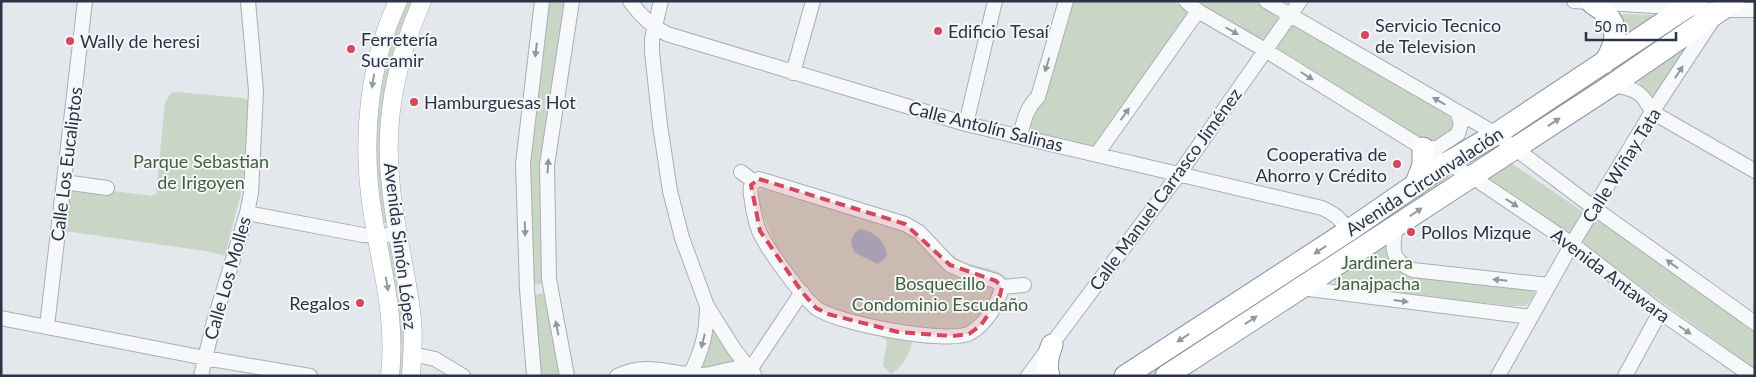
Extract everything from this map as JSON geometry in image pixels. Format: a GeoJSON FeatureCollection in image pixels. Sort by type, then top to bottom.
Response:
{"type":"FeatureCollection","features":[{"type":"Feature","properties":{"kind":"highway"},"geometry":{"type":"LineString","coordinates":[[1583,2],[1601,8],[1610,18],[1614,29],[1615,41],[1604,63]]}},
{"type":"Feature","properties":{"kind":"highway","name":"Avenida Circunvalación"},"geometry":{"type":"LineString","coordinates":[[1125,376],[1692,4]]}},
{"type":"Feature","properties":{"kind":"highway","name":"Avenida Circunvalación"},"geometry":{"type":"LineString","coordinates":[[1166,376],[1612,85],[1726,6]]}},
{"type":"Feature","properties":{"kind":"highway"},"geometry":{"type":"LineString","coordinates":[[1415,186],[1423,165],[1423,148]]}},
{"type":"Feature","properties":{"kind":"highway"},"geometry":{"type":"LineString","coordinates":[[1048,376],[1047,357],[1052,345]]}},
{"type":"Feature","properties":{"kind":"main road","name":"Avenida Simón López"},"geometry":{"type":"LineString","coordinates":[[390,376],[392,360],[388,295],[368,181],[369,116],[376,62],[398,1]]}},
{"type":"Feature","properties":{"kind":"main road","name":"Avenida Simón López"},"geometry":{"type":"LineString","coordinates":[[411,376],[412,321],[390,186],[389,158],[396,77],[402,53],[422,1]]}},
{"type":"Feature","properties":{"kind":"street","name":"Calle Los Eucaliptos"},"geometry":{"type":"LineString","coordinates":[[47,326],[85,1]]}},
{"type":"Feature","properties":{"kind":"street","name":"Calle Los Molles"},"geometry":{"type":"LineString","coordinates":[[201,376],[213,325],[247,213],[251,193],[256,91],[248,1]]}},
{"type":"Feature","properties":{"kind":"street"},"geometry":{"type":"LineString","coordinates":[[534,376],[527,289],[523,164],[542,1]]}},
{"type":"Feature","properties":{"kind":"street"},"geometry":{"type":"LineString","coordinates":[[566,376],[550,289],[547,165],[572,1]]}},
{"type":"Feature","properties":{"kind":"street","name":"Calle Antolín Salinas"},"geometry":{"type":"LineString","coordinates":[[630,1],[645,21],[655,29],[667,34],[966,124],[1322,208],[1333,213],[1341,220],[1348,231]]}},
{"type":"Feature","properties":{"kind":"street"},"geometry":{"type":"LineString","coordinates":[[661,1],[652,39],[652,52],[670,191],[682,238],[707,306],[725,335],[753,373]]}},
{"type":"Feature","properties":{"kind":"street"},"geometry":{"type":"LineString","coordinates":[[793,73],[813,1]]}},
{"type":"Feature","properties":{"kind":"street"},"geometry":{"type":"LineString","coordinates":[[966,124],[995,1]]}},
{"type":"Feature","properties":{"kind":"street"},"geometry":{"type":"LineString","coordinates":[[1020,136],[1029,105],[1038,97],[1066,1]]}},
{"type":"Feature","properties":{"kind":"street","name":"Avenida Antawara"},"geometry":{"type":"LineString","coordinates":[[1186,1],[1198,11],[1471,176],[1572,244],[1660,312],[1749,375]]}},
{"type":"Feature","properties":{"kind":"street"},"geometry":{"type":"LineString","coordinates":[[1266,1],[1496,134],[1594,208],[1755,322]]}},
{"type":"Feature","properties":{"kind":"street","name":"Calle Manuel Carrasco Jiménez"},"geometry":{"type":"LineString","coordinates":[[1028,376],[1179,174],[1300,1]]}},
{"type":"Feature","properties":{"kind":"street"},"geometry":{"type":"LineString","coordinates":[[1583,2],[1692,4],[1755,10]]}},
{"type":"Feature","properties":{"kind":"street","name":"Calle Wiñay Tata"},"geometry":{"type":"LineString","coordinates":[[1498,376],[1548,285],[1652,112],[1726,6]]}},
{"type":"Feature","properties":{"kind":"street"},"geometry":{"type":"LineString","coordinates":[[1097,154],[1198,11]]}},
{"type":"Feature","properties":{"kind":"street"},"geometry":{"type":"LineString","coordinates":[[1612,85],[1625,87],[1639,93],[1647,100],[1652,112],[1755,170]]}},
{"type":"Feature","properties":{"kind":"street"},"geometry":{"type":"LineString","coordinates":[[1423,148],[1437,148],[1458,134],[1461,123],[1457,112]]}},
{"type":"Feature","properties":{"kind":"street"},"geometry":{"type":"LineString","coordinates":[[741,172],[753,182]]}},
{"type":"Feature","properties":{"kind":"street"},"geometry":{"type":"LineString","coordinates":[[1002,287],[999,299],[981,325],[969,334],[952,336],[898,332],[840,318],[816,308],[775,256],[760,231],[750,192],[751,185],[759,179],[906,224],[919,232],[950,265],[968,274],[996,281],[1002,287],[1024,286]]}},
{"type":"Feature","properties":{"kind":"street"},"geometry":{"type":"LineString","coordinates":[[64,182],[107,188]]}},
{"type":"Feature","properties":{"kind":"street"},"geometry":{"type":"LineString","coordinates":[[247,213],[363,235],[398,234]]}},
{"type":"Feature","properties":{"kind":"street"},"geometry":{"type":"LineString","coordinates":[[1396,226],[1393,249],[1395,256],[1399,262],[1414,270],[1548,285]]}},
{"type":"Feature","properties":{"kind":"street"},"geometry":{"type":"LineString","coordinates":[[1301,288],[1531,317]]}},
{"type":"Feature","properties":{"kind":"street"},"geometry":{"type":"LineString","coordinates":[[527,289],[550,289]]}},
{"type":"Feature","properties":{"kind":"street"},"geometry":{"type":"LineString","coordinates":[[753,373],[802,292]]}},
{"type":"Feature","properties":{"kind":"street"},"geometry":{"type":"LineString","coordinates":[[690,374],[704,342],[707,306]]}},
{"type":"Feature","properties":{"kind":"street"},"geometry":{"type":"LineString","coordinates":[[1625,376],[1660,312]]}},
{"type":"Feature","properties":{"kind":"street"},"geometry":{"type":"LineString","coordinates":[[1,318],[205,358],[310,376]]}},
{"type":"Feature","properties":{"kind":"street"},"geometry":{"type":"LineString","coordinates":[[412,354],[436,359],[463,376]]}},
{"type":"Feature","properties":{"kind":"street"},"geometry":{"type":"LineString","coordinates":[[617,376],[640,369],[658,368],[704,375],[740,368],[753,373]]}},
{"type":"Feature","properties":{"kind":"highlighted area"},"geometry":{"type":"Polygon","coordinates":[[[759,179],[905,224],[950,265],[996,281],[1002,287],[999,299],[981,325],[969,334],[952,336],[898,332],[828,314],[816,308],[802,292],[760,231],[751,185],[759,179]]]}},
{"type":"Feature","properties":{"kind":"green space"},"geometry":{"type":"Polygon","coordinates":[[[406,1],[412,1],[392,58],[384,98],[380,158],[388,222],[382,224],[374,149],[382,73],[387,51],[406,1]]]}},
{"type":"Feature","properties":{"kind":"green space"},"geometry":{"type":"Polygon","coordinates":[[[548,1],[566,1],[543,278],[541,284],[532,285],[528,163],[548,1]]]}},
{"type":"Feature","properties":{"kind":"green space"},"geometry":{"type":"Polygon","coordinates":[[[1069,1],[1174,1],[1190,13],[1096,147],[1034,132],[1028,128],[1069,1]]]}},
{"type":"Feature","properties":{"kind":"green space"},"geometry":{"type":"Polygon","coordinates":[[[1195,1],[1254,1],[1275,13],[1278,16],[1278,21],[1266,38],[1254,39],[1195,1]]]}},
{"type":"Feature","properties":{"kind":"green space"},"geometry":{"type":"Polygon","coordinates":[[[1616,14],[1654,15],[1655,16],[1623,39],[1616,14]]]}},
{"type":"Feature","properties":{"kind":"green space"},"geometry":{"type":"Polygon","coordinates":[[[1688,16],[1691,21],[1513,139],[1506,135],[1688,16]]]}},
{"type":"Feature","properties":{"kind":"green space"},"geometry":{"type":"Polygon","coordinates":[[[1292,26],[1297,26],[1447,115],[1455,122],[1452,130],[1446,136],[1430,145],[1279,53],[1279,41],[1283,34],[1292,26]]]}},
{"type":"Feature","properties":{"kind":"green space"},"geometry":{"type":"Polygon","coordinates":[[[1692,39],[1655,98],[1652,98],[1639,83],[1638,77],[1692,39]]]}},
{"type":"Feature","properties":{"kind":"green space","name":"Parque Sebastian de Irigoyen"},"geometry":{"type":"Polygon","coordinates":[[[171,93],[243,98],[249,101],[243,185],[225,256],[206,251],[64,231],[69,190],[75,186],[152,196],[156,194],[165,103],[171,93]]]}},
{"type":"Feature","properties":{"kind":"green space"},"geometry":{"type":"Polygon","coordinates":[[[1511,163],[1582,211],[1580,221],[1574,229],[1568,233],[1484,178],[1511,163]]]}},
{"type":"Feature","properties":{"kind":"green space"},"geometry":{"type":"Polygon","coordinates":[[[1446,175],[1451,178],[1155,376],[1142,376],[1446,175]]]}},
{"type":"Feature","properties":{"kind":"green space","name":"Bosquecillo Condominio Escudaño"},"geometry":{"type":"Polygon","coordinates":[[[763,189],[874,221],[934,241],[962,261],[993,270],[1004,276],[1008,280],[1007,291],[967,332],[913,329],[912,342],[908,354],[897,370],[891,374],[883,366],[887,341],[881,336],[882,321],[841,314],[831,310],[806,288],[794,274],[766,224],[758,192],[763,189]]]}},
{"type":"Feature","properties":{"kind":"green space"},"geometry":{"type":"Polygon","coordinates":[[[1594,220],[1600,221],[1755,330],[1755,369],[1583,245],[1582,237],[1594,220]]]}},
{"type":"Feature","properties":{"kind":"green space"},"geometry":{"type":"Polygon","coordinates":[[[392,243],[402,309],[404,342],[403,376],[396,376],[387,245],[392,243]]]}},
{"type":"Feature","properties":{"kind":"green space","name":"Jardinera Janajpacha"},"geometry":{"type":"Polygon","coordinates":[[[1386,243],[1391,258],[1531,289],[1534,292],[1534,298],[1525,306],[1514,306],[1348,289],[1335,285],[1334,277],[1386,243]]]}},
{"type":"Feature","properties":{"kind":"green space"},"geometry":{"type":"Polygon","coordinates":[[[542,293],[546,296],[563,376],[539,376],[533,298],[535,295],[542,293]]]}},
{"type":"Feature","properties":{"kind":"green space"},"geometry":{"type":"Polygon","coordinates":[[[712,323],[735,360],[701,368],[712,323]]]}},
{"type":"Feature","properties":{"kind":"water"},"geometry":{"type":"Polygon","coordinates":[[[860,229],[874,234],[882,241],[887,256],[878,264],[856,253],[852,247],[851,243],[854,234],[860,229]]]}},
{"type":"Feature","properties":{"kind":"place","name":"Edificio Tesaí"},"geometry":{"type":"Point","coordinates":[938,31]}},
{"type":"Feature","properties":{"kind":"place","name":"Servicio Tecnico de Television"},"geometry":{"type":"Point","coordinates":[1365,35]}},
{"type":"Feature","properties":{"kind":"place","name":"Wally de heresi"},"geometry":{"type":"Point","coordinates":[70,41]}},
{"type":"Feature","properties":{"kind":"place","name":"Ferretería Sucamir"},"geometry":{"type":"Point","coordinates":[351,49]}},
{"type":"Feature","properties":{"kind":"place","name":"Hamburguesas Hot"},"geometry":{"type":"Point","coordinates":[414,102]}},
{"type":"Feature","properties":{"kind":"place","name":"Cooperativa de Ahorro y Crédito"},"geometry":{"type":"Point","coordinates":[1397,164]}},
{"type":"Feature","properties":{"kind":"place","name":"Pollos Mizque"},"geometry":{"type":"Point","coordinates":[1411,232]}},
{"type":"Feature","properties":{"kind":"place","name":"Regalos"},"geometry":{"type":"Point","coordinates":[360,303]}}]}
